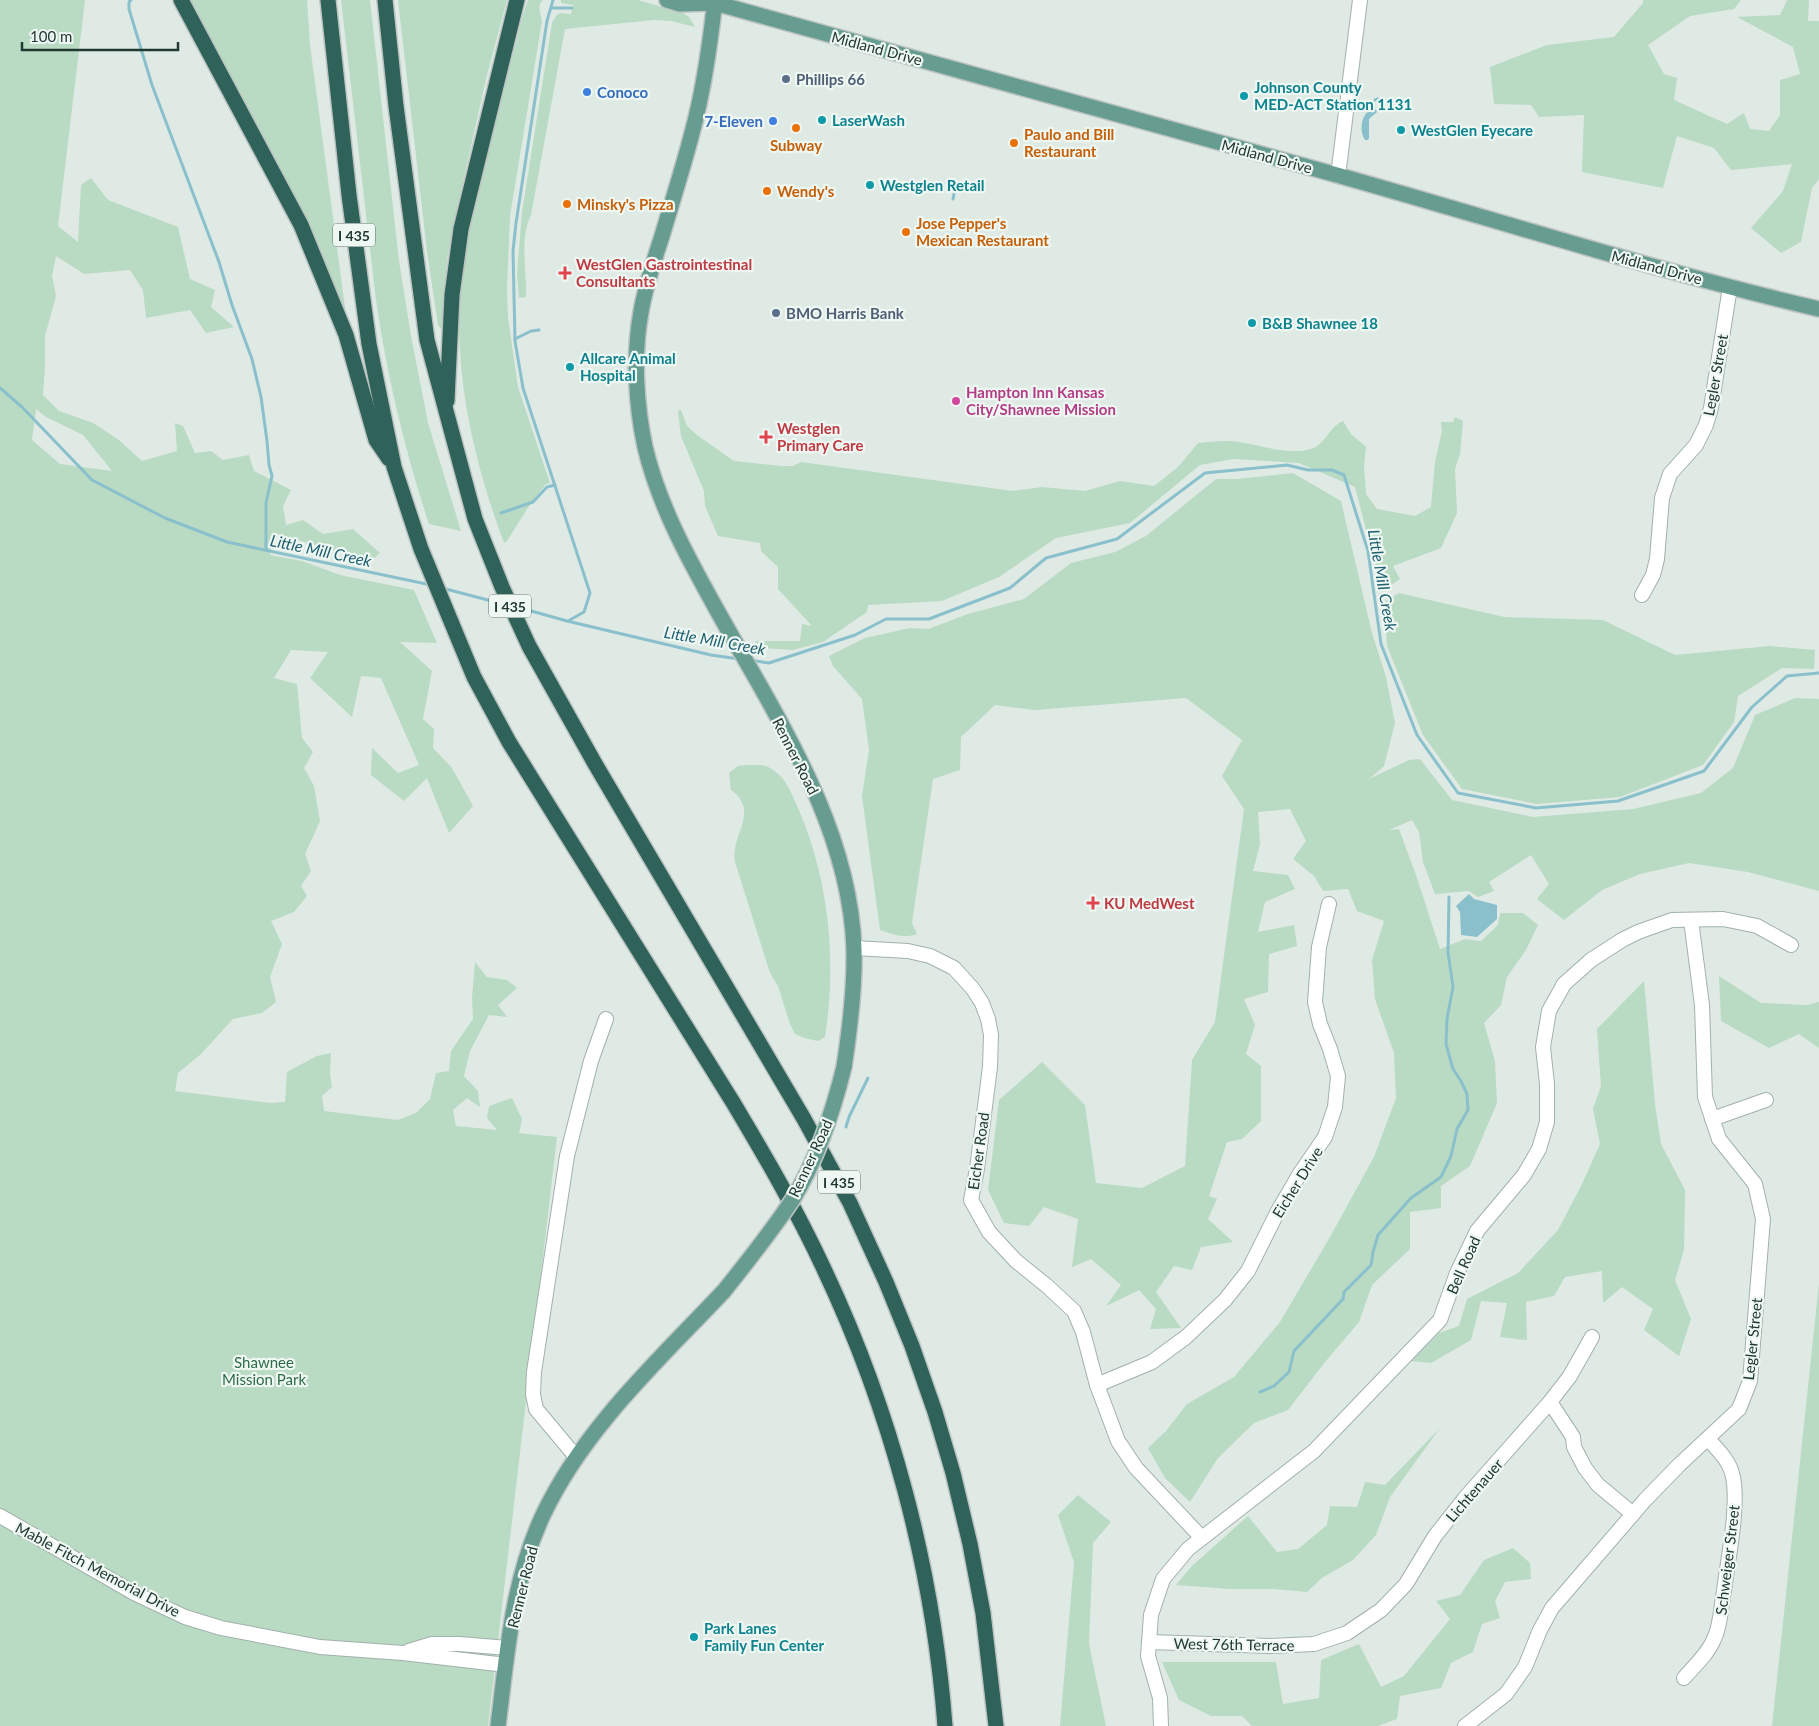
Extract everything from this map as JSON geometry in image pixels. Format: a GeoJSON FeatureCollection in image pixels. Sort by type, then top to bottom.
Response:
{"type":"FeatureCollection","features":[{"type":"Feature","properties":{"kind":"highway"},"geometry":{"type":"LineString","coordinates":[[181,0],[301,225],[346,335],[376,440],[394,467]]}},
{"type":"Feature","properties":{"kind":"highway","name":"I 435"},"geometry":{"type":"LineString","coordinates":[[328,0],[349,195],[369,344],[394,467],[404,500],[431,574],[474,677],[509,742],[734,1104],[773,1171],[824,1268],[864,1366],[897,1463],[923,1566],[938,1657],[945,1726]]}},
{"type":"Feature","properties":{"kind":"highway","name":"I 435"},"geometry":{"type":"LineString","coordinates":[[385,0],[396,106],[427,340],[475,520],[502,587],[529,646],[594,762],[804,1119],[850,1204],[886,1282],[912,1346],[935,1412],[953,1474],[970,1544],[983,1613],[996,1726]]}},
{"type":"Feature","properties":{"kind":"highway"},"geometry":{"type":"LineString","coordinates":[[446,416],[452,295],[461,230],[517,0]]}},
{"type":"Feature","properties":{"kind":"main road","name":"Midland Drive"},"geometry":{"type":"LineString","coordinates":[[667,0],[680,4],[714,1],[1338,176],[1620,258],[1819,309]]}},
{"type":"Feature","properties":{"kind":"main road","name":"Renner Road"},"geometry":{"type":"LineString","coordinates":[[498,1726],[516,1599],[534,1538],[543,1515],[577,1458],[618,1405],[724,1291],[771,1231],[794,1197],[825,1130],[836,1100],[850,1029],[854,948],[846,895],[831,832],[817,795],[781,724],[678,538],[654,478],[645,447],[640,416],[637,355],[640,314],[693,131],[706,66],[714,1]]}},
{"type":"Feature","properties":{"kind":"street"},"geometry":{"type":"LineString","coordinates":[[1338,176],[1360,0]]}},
{"type":"Feature","properties":{"kind":"street","name":"Legler Street"},"geometry":{"type":"LineString","coordinates":[[1642,595],[1653,576],[1657,559],[1662,498],[1670,474],[1696,445],[1709,417],[1730,287]]}},
{"type":"Feature","properties":{"kind":"street","name":"Eicher Drive"},"geometry":{"type":"LineString","coordinates":[[1097,1385],[1152,1362],[1186,1337],[1225,1300],[1248,1271],[1271,1224],[1295,1182],[1325,1137],[1335,1107],[1338,1076],[1320,1024],[1315,1002],[1319,947],[1329,904]]}},
{"type":"Feature","properties":{"kind":"street","name":"Bell Road"},"geometry":{"type":"LineString","coordinates":[[1161,1726],[1160,1698],[1148,1656],[1151,1615],[1163,1579],[1188,1549],[1314,1451],[1440,1320],[1457,1273],[1477,1231],[1524,1175],[1539,1149],[1547,1122],[1543,1047],[1549,1011],[1564,984],[1591,960],[1622,940],[1672,920],[1723,919],[1757,926],[1790,945]]}},
{"type":"Feature","properties":{"kind":"street","name":"Legler Street"},"geometry":{"type":"LineString","coordinates":[[1465,1726],[1506,1694],[1517,1681],[1552,1608],[1633,1514],[1679,1466],[1739,1409],[1750,1381],[1763,1220],[1755,1184],[1719,1138],[1705,1097],[1702,1005],[1692,920]]}},
{"type":"Feature","properties":{"kind":"street","name":"Eicher Road"},"geometry":{"type":"LineString","coordinates":[[854,948],[908,951],[936,959],[954,968],[964,977],[982,1003],[991,1034],[990,1067],[971,1200],[989,1232],[1016,1261],[1048,1286],[1074,1311],[1083,1332],[1097,1385],[1118,1441],[1136,1468],[1202,1538]]}},
{"type":"Feature","properties":{"kind":"street"},"geometry":{"type":"LineString","coordinates":[[577,1458],[536,1409],[533,1394],[534,1372],[561,1187],[579,1108],[606,1019]]}},
{"type":"Feature","properties":{"kind":"street"},"geometry":{"type":"LineString","coordinates":[[1712,1119],[1766,1100]]}},
{"type":"Feature","properties":{"kind":"street","name":"Lichtenauer"},"geometry":{"type":"LineString","coordinates":[[1348,1633],[1382,1610],[1406,1584],[1435,1536],[1465,1498],[1550,1402],[1570,1376],[1592,1337]]}},
{"type":"Feature","properties":{"kind":"street"},"geometry":{"type":"LineString","coordinates":[[1550,1402],[1573,1437],[1574,1447],[1585,1468],[1598,1485],[1633,1514]]}},
{"type":"Feature","properties":{"kind":"street","name":"Schweiger Street"},"geometry":{"type":"LineString","coordinates":[[1684,1678],[1710,1648],[1715,1638],[1731,1538],[1735,1494],[1733,1475],[1726,1461],[1708,1438]]}},
{"type":"Feature","properties":{"kind":"street","name":"Mable Fitch Memorial Drive"},"geometry":{"type":"LineString","coordinates":[[0,1516],[136,1594],[185,1617],[221,1628],[320,1647],[403,1653],[506,1665]]}},
{"type":"Feature","properties":{"kind":"street","name":"West 76th Terrace"},"geometry":{"type":"LineString","coordinates":[[1149,1642],[1270,1646],[1314,1644],[1348,1633]]}},
{"type":"Feature","properties":{"kind":"street","name":"Mable Fitch Memorial Drive"},"geometry":{"type":"LineString","coordinates":[[403,1653],[432,1644],[508,1648]]}},
{"type":"Feature","properties":{"kind":"green space","name":"Shawnee Mission Park"},"geometry":{"type":"Polygon","coordinates":[[[0,0],[85,0],[58,226],[78,242],[81,185],[91,178],[108,200],[178,227],[190,279],[215,290],[211,307],[234,327],[206,333],[190,310],[146,318],[143,290],[130,270],[84,274],[56,256],[52,276],[56,296],[45,336],[43,395],[59,411],[93,423],[119,440],[142,461],[177,451],[175,423],[183,426],[195,453],[211,451],[223,460],[249,455],[254,471],[291,490],[283,506],[286,525],[303,520],[323,534],[353,529],[380,553],[371,561],[273,533],[270,555],[302,561],[340,575],[414,590],[437,643],[400,642],[432,671],[423,719],[434,729],[433,748],[452,768],[473,806],[449,833],[427,778],[404,801],[371,775],[372,748],[398,773],[419,765],[381,678],[361,676],[352,717],[310,678],[328,652],[291,650],[274,678],[297,684],[302,738],[313,752],[304,768],[314,786],[320,821],[305,854],[311,871],[301,886],[307,896],[294,912],[271,921],[282,944],[270,977],[276,1002],[262,1013],[233,1019],[201,1054],[178,1073],[175,1091],[271,1103],[285,1102],[287,1072],[317,1056],[331,1053],[330,1074],[332,1087],[322,1096],[324,1111],[398,1120],[416,1113],[430,1099],[436,1073],[449,1071],[451,1051],[473,1019],[472,998],[475,962],[487,977],[507,980],[517,988],[498,1005],[507,1017],[489,1015],[470,1051],[464,1076],[478,1091],[480,1107],[467,1098],[453,1110],[456,1126],[497,1130],[487,1118],[489,1106],[512,1098],[522,1119],[519,1133],[557,1137],[488,1726],[0,1726],[0,0]],[[36,409],[32,440],[60,464],[112,471],[83,435],[46,417],[36,409]]]}},
{"type":"Feature","properties":{"kind":"green space"},"geometry":{"type":"Polygon","coordinates":[[[190,0],[307,0],[310,45],[346,315],[190,0]]]}},
{"type":"Feature","properties":{"kind":"green space"},"geometry":{"type":"Polygon","coordinates":[[[341,0],[370,0],[399,261],[411,336],[428,423],[461,531],[429,524],[412,469],[398,413],[376,300],[341,0]]]}},
{"type":"Feature","properties":{"kind":"green space"},"geometry":{"type":"Polygon","coordinates":[[[398,0],[507,0],[487,75],[454,222],[447,260],[442,330],[438,325],[427,251],[398,0]]]}},
{"type":"Feature","properties":{"kind":"green space"},"geometry":{"type":"Polygon","coordinates":[[[528,0],[543,0],[539,8],[542,21],[510,216],[507,289],[508,318],[518,387],[550,483],[546,484],[504,543],[482,475],[466,406],[459,336],[460,300],[463,265],[473,212],[528,0]]]}},
{"type":"Feature","properties":{"kind":"green space"},"geometry":{"type":"Polygon","coordinates":[[[561,0],[638,0],[683,13],[689,17],[695,27],[671,21],[654,20],[565,29],[531,215],[525,235],[526,297],[519,298],[517,274],[522,212],[552,23],[560,13],[571,14],[573,5],[561,3],[561,0]]]}},
{"type":"Feature","properties":{"kind":"green space"},"geometry":{"type":"Polygon","coordinates":[[[1643,0],[1741,0],[1734,9],[1690,16],[1648,45],[1664,74],[1677,78],[1674,100],[1727,124],[1744,113],[1750,129],[1769,131],[1780,115],[1780,80],[1800,74],[1793,47],[1737,17],[1780,15],[1787,0],[1809,0],[1808,21],[1819,21],[1819,179],[1812,188],[1801,242],[1781,253],[1751,228],[1783,191],[1792,164],[1731,170],[1714,148],[1677,136],[1663,188],[1582,172],[1584,115],[1539,117],[1531,105],[1494,104],[1490,67],[1547,45],[1614,37],[1643,3],[1643,0]]]}},
{"type":"Feature","properties":{"kind":"green space"},"geometry":{"type":"Polygon","coordinates":[[[679,410],[681,410],[687,426],[734,461],[782,466],[793,466],[801,462],[1013,491],[1042,487],[1085,491],[1120,481],[1154,486],[1178,467],[1198,443],[1237,442],[1279,450],[1300,451],[1316,447],[1334,427],[1343,421],[1351,434],[1366,447],[1364,466],[1366,494],[1377,509],[1415,516],[1431,507],[1435,462],[1442,431],[1441,422],[1453,422],[1455,417],[1463,421],[1460,454],[1455,469],[1457,513],[1441,548],[1393,566],[1400,579],[1382,591],[1355,487],[1299,463],[1233,459],[1200,465],[1130,523],[1056,538],[999,577],[942,601],[868,605],[867,612],[823,642],[793,650],[761,648],[755,641],[800,641],[802,624],[812,626],[778,589],[778,567],[761,551],[760,543],[718,536],[705,506],[704,491],[681,436],[679,410]]]}},
{"type":"Feature","properties":{"kind":"green space"},"geometry":{"type":"Polygon","coordinates":[[[1293,473],[1341,501],[1372,633],[1386,677],[1395,723],[1384,766],[1369,779],[1409,760],[1420,759],[1452,800],[1533,817],[1633,809],[1701,793],[1733,768],[1755,715],[1795,698],[1819,699],[1819,891],[1748,872],[1689,863],[1640,874],[1602,890],[1564,920],[1537,899],[1549,884],[1531,855],[1489,882],[1494,891],[1478,897],[1469,891],[1435,894],[1423,862],[1419,832],[1412,820],[1389,830],[1399,829],[1440,949],[1465,939],[1481,941],[1498,925],[1500,913],[1523,913],[1538,925],[1526,950],[1507,977],[1501,1005],[1484,1023],[1495,1061],[1497,1103],[1470,1166],[1441,1186],[1441,1208],[1410,1212],[1410,1249],[1372,1285],[1359,1322],[1288,1410],[1254,1423],[1218,1458],[1190,1502],[1165,1478],[1148,1448],[1166,1431],[1187,1404],[1234,1377],[1280,1322],[1374,1157],[1396,1098],[1394,1053],[1375,999],[1372,960],[1384,921],[1357,911],[1348,889],[1323,891],[1314,876],[1293,859],[1306,841],[1290,809],[1258,812],[1260,844],[1253,871],[1288,875],[1295,889],[1265,902],[1258,932],[1294,925],[1297,946],[1269,954],[1268,992],[1244,999],[1255,1025],[1246,1054],[1261,1066],[1261,1121],[1242,1139],[1227,1142],[1209,1196],[1217,1199],[1208,1219],[1233,1242],[1201,1247],[1192,1270],[1174,1266],[1156,1292],[1181,1328],[1150,1329],[1156,1309],[1139,1290],[1106,1306],[1121,1285],[1091,1259],[1072,1267],[1078,1219],[1044,1207],[1029,1226],[1004,1223],[988,1190],[999,1100],[1042,1062],[1085,1105],[1096,1183],[1142,1188],[1185,1166],[1192,1060],[1215,1022],[1244,809],[1222,776],[1242,740],[1186,698],[1035,710],[995,705],[961,737],[960,770],[933,779],[912,923],[917,934],[898,935],[880,930],[862,796],[869,750],[862,699],[833,666],[829,656],[865,638],[910,628],[928,629],[968,614],[1024,599],[1071,563],[1115,552],[1146,536],[1216,479],[1237,479],[1293,473]]]}},
{"type":"Feature","properties":{"kind":"green space"},"geometry":{"type":"Polygon","coordinates":[[[1399,593],[1504,617],[1603,620],[1675,655],[1770,646],[1815,650],[1814,669],[1782,668],[1738,696],[1734,722],[1703,765],[1620,797],[1537,804],[1462,789],[1423,735],[1387,646],[1384,602],[1399,593]]]}},
{"type":"Feature","properties":{"kind":"green space"},"geometry":{"type":"Polygon","coordinates":[[[738,766],[768,767],[784,780],[809,835],[817,863],[828,921],[830,950],[829,1008],[825,1037],[818,1041],[795,1034],[790,1024],[778,986],[770,973],[735,862],[736,842],[742,824],[744,807],[740,798],[731,790],[729,773],[738,766]]]}},
{"type":"Feature","properties":{"kind":"green space"},"geometry":{"type":"Polygon","coordinates":[[[1719,976],[1761,1003],[1807,1005],[1819,1002],[1819,1048],[1799,1034],[1769,1048],[1721,1021],[1719,976]]]}},
{"type":"Feature","properties":{"kind":"green space"},"geometry":{"type":"Polygon","coordinates":[[[1644,981],[1655,1104],[1661,1144],[1685,1190],[1684,1250],[1675,1280],[1691,1319],[1679,1356],[1644,1330],[1653,1309],[1622,1287],[1603,1303],[1602,1271],[1565,1277],[1554,1296],[1526,1302],[1527,1340],[1500,1337],[1507,1303],[1481,1301],[1471,1340],[1431,1363],[1411,1361],[1439,1333],[1459,1326],[1467,1299],[1518,1273],[1558,1230],[1600,1144],[1593,1109],[1601,1086],[1597,1029],[1644,981]]]}},
{"type":"Feature","properties":{"kind":"green space"},"geometry":{"type":"Polygon","coordinates":[[[1819,1283],[1819,1726],[1772,1726],[1819,1283]]]}},
{"type":"Feature","properties":{"kind":"green space"},"geometry":{"type":"Polygon","coordinates":[[[1440,1428],[1390,1497],[1376,1535],[1353,1560],[1322,1578],[1307,1592],[1176,1585],[1192,1566],[1248,1516],[1277,1552],[1298,1549],[1327,1525],[1330,1506],[1357,1507],[1365,1482],[1385,1485],[1440,1428]]]}},
{"type":"Feature","properties":{"kind":"green space"},"geometry":{"type":"Polygon","coordinates":[[[1078,1495],[1111,1522],[1093,1543],[1089,1644],[1106,1726],[1060,1726],[1074,1562],[1058,1515],[1078,1495]]]}},
{"type":"Feature","properties":{"kind":"green space"},"geometry":{"type":"Polygon","coordinates":[[[1513,1548],[1530,1563],[1531,1579],[1505,1582],[1495,1601],[1500,1618],[1482,1624],[1473,1652],[1451,1663],[1441,1688],[1400,1696],[1397,1719],[1378,1726],[1252,1726],[1242,1716],[1211,1716],[1179,1700],[1162,1662],[1276,1662],[1283,1704],[1319,1698],[1321,1660],[1359,1644],[1381,1687],[1404,1676],[1450,1619],[1436,1601],[1460,1595],[1484,1560],[1513,1548]]]}},
{"type":"Feature","properties":{"kind":"water"},"geometry":{"type":"Polygon","coordinates":[[[1376,109],[1377,112],[1369,119],[1369,138],[1365,140],[1362,132],[1363,120],[1369,110],[1376,109]]]}},
{"type":"Feature","properties":{"kind":"water"},"geometry":{"type":"Polygon","coordinates":[[[1469,894],[1474,899],[1497,905],[1497,919],[1477,937],[1461,935],[1460,912],[1456,906],[1469,894]]]}},
{"type":"Feature","properties":{"kind":"waterway"},"geometry":{"type":"LineString","coordinates":[[131,0],[129,2],[129,9],[152,85],[219,262],[232,305],[252,359],[261,397],[272,476],[266,503],[266,550]]}},
{"type":"Feature","properties":{"kind":"waterway"},"geometry":{"type":"LineString","coordinates":[[553,0],[547,21],[516,223],[513,251],[515,341],[523,388],[590,593],[584,612],[568,621]]}},
{"type":"Feature","properties":{"kind":"waterway"},"geometry":{"type":"LineString","coordinates":[[551,8],[572,8]]}},
{"type":"Feature","properties":{"kind":"waterway"},"geometry":{"type":"LineString","coordinates":[[1375,100],[1382,101]]}},
{"type":"Feature","properties":{"kind":"waterway"},"geometry":{"type":"LineString","coordinates":[[953,199],[954,194]]}},
{"type":"Feature","properties":{"kind":"waterway"},"geometry":{"type":"LineString","coordinates":[[515,339],[531,331],[539,330]]}},
{"type":"Feature","properties":{"kind":"waterway","name":"Little Mill Creek"},"geometry":{"type":"LineString","coordinates":[[0,388],[22,407],[92,480],[165,518],[227,542],[431,585]]}},
{"type":"Feature","properties":{"kind":"waterway","name":"Little Mill Creek"},"geometry":{"type":"LineString","coordinates":[[750,660],[769,663],[855,635],[886,619],[929,619],[1010,588],[1046,558],[1117,539],[1205,473],[1287,465],[1308,470],[1332,470],[1344,475],[1368,551],[1381,644],[1417,735],[1458,793],[1536,808],[1618,801],[1704,771],[1752,707],[1787,676],[1819,673]]}},
{"type":"Feature","properties":{"kind":"waterway"},"geometry":{"type":"LineString","coordinates":[[501,513],[533,502],[547,487],[555,485]]}},
{"type":"Feature","properties":{"kind":"waterway","name":"Little Mill Creek"},"geometry":{"type":"LineString","coordinates":[[442,588],[503,604]]}},
{"type":"Feature","properties":{"kind":"waterway","name":"Little Mill Creek"},"geometry":{"type":"LineString","coordinates":[[517,607],[567,621],[711,655],[739,659]]}},
{"type":"Feature","properties":{"kind":"waterway"},"geometry":{"type":"LineString","coordinates":[[1260,1392],[1274,1386],[1289,1372],[1294,1351],[1343,1299],[1344,1292],[1371,1265],[1378,1235],[1411,1198],[1441,1177],[1451,1156],[1457,1129],[1468,1110],[1467,1094],[1453,1069],[1446,1044],[1447,1019],[1453,987],[1448,952],[1449,897]]}},
{"type":"Feature","properties":{"kind":"waterway"},"geometry":{"type":"LineString","coordinates":[[846,1127],[868,1078]]}},
{"type":"Feature","properties":{"kind":"place","name":"Phillips 66"},"geometry":{"type":"Point","coordinates":[786,79]}},
{"type":"Feature","properties":{"kind":"place","name":"Conoco"},"geometry":{"type":"Point","coordinates":[587,92]}},
{"type":"Feature","properties":{"kind":"place","name":"Johnson County MED-ACT Station 1131"},"geometry":{"type":"Point","coordinates":[1244,96]}},
{"type":"Feature","properties":{"kind":"place","name":"LaserWash"},"geometry":{"type":"Point","coordinates":[822,120]}},
{"type":"Feature","properties":{"kind":"place","name":"7-Eleven"},"geometry":{"type":"Point","coordinates":[773,121]}},
{"type":"Feature","properties":{"kind":"place","name":"Subway"},"geometry":{"type":"Point","coordinates":[796,128]}},
{"type":"Feature","properties":{"kind":"place","name":"WestGlen Eyecare"},"geometry":{"type":"Point","coordinates":[1401,130]}},
{"type":"Feature","properties":{"kind":"place","name":"Paulo and Bill Restaurant"},"geometry":{"type":"Point","coordinates":[1014,143]}},
{"type":"Feature","properties":{"kind":"place","name":"Westglen Retail"},"geometry":{"type":"Point","coordinates":[870,185]}},
{"type":"Feature","properties":{"kind":"place","name":"Wendy's"},"geometry":{"type":"Point","coordinates":[767,191]}},
{"type":"Feature","properties":{"kind":"place","name":"Minsky's Pizza"},"geometry":{"type":"Point","coordinates":[567,204]}},
{"type":"Feature","properties":{"kind":"place","name":"Jose Pepper's Mexican Restaurant"},"geometry":{"type":"Point","coordinates":[906,232]}},
{"type":"Feature","properties":{"kind":"place","name":"WestGlen Gastrointestinal Consultants"},"geometry":{"type":"Point","coordinates":[565,273]}},
{"type":"Feature","properties":{"kind":"place","name":"BMO Harris Bank"},"geometry":{"type":"Point","coordinates":[776,313]}},
{"type":"Feature","properties":{"kind":"place","name":"B&B Shawnee 18"},"geometry":{"type":"Point","coordinates":[1252,323]}},
{"type":"Feature","properties":{"kind":"place","name":"Allcare Animal Hospital"},"geometry":{"type":"Point","coordinates":[570,367]}},
{"type":"Feature","properties":{"kind":"place","name":"Hampton Inn Kansas City/Shawnee Mission"},"geometry":{"type":"Point","coordinates":[956,401]}},
{"type":"Feature","properties":{"kind":"place","name":"Westglen Primary Care"},"geometry":{"type":"Point","coordinates":[766,437]}},
{"type":"Feature","properties":{"kind":"place","name":"KU MedWest"},"geometry":{"type":"Point","coordinates":[1093,903]}},
{"type":"Feature","properties":{"kind":"place","name":"Park Lanes Family Fun Center"},"geometry":{"type":"Point","coordinates":[694,1637]}}]}
